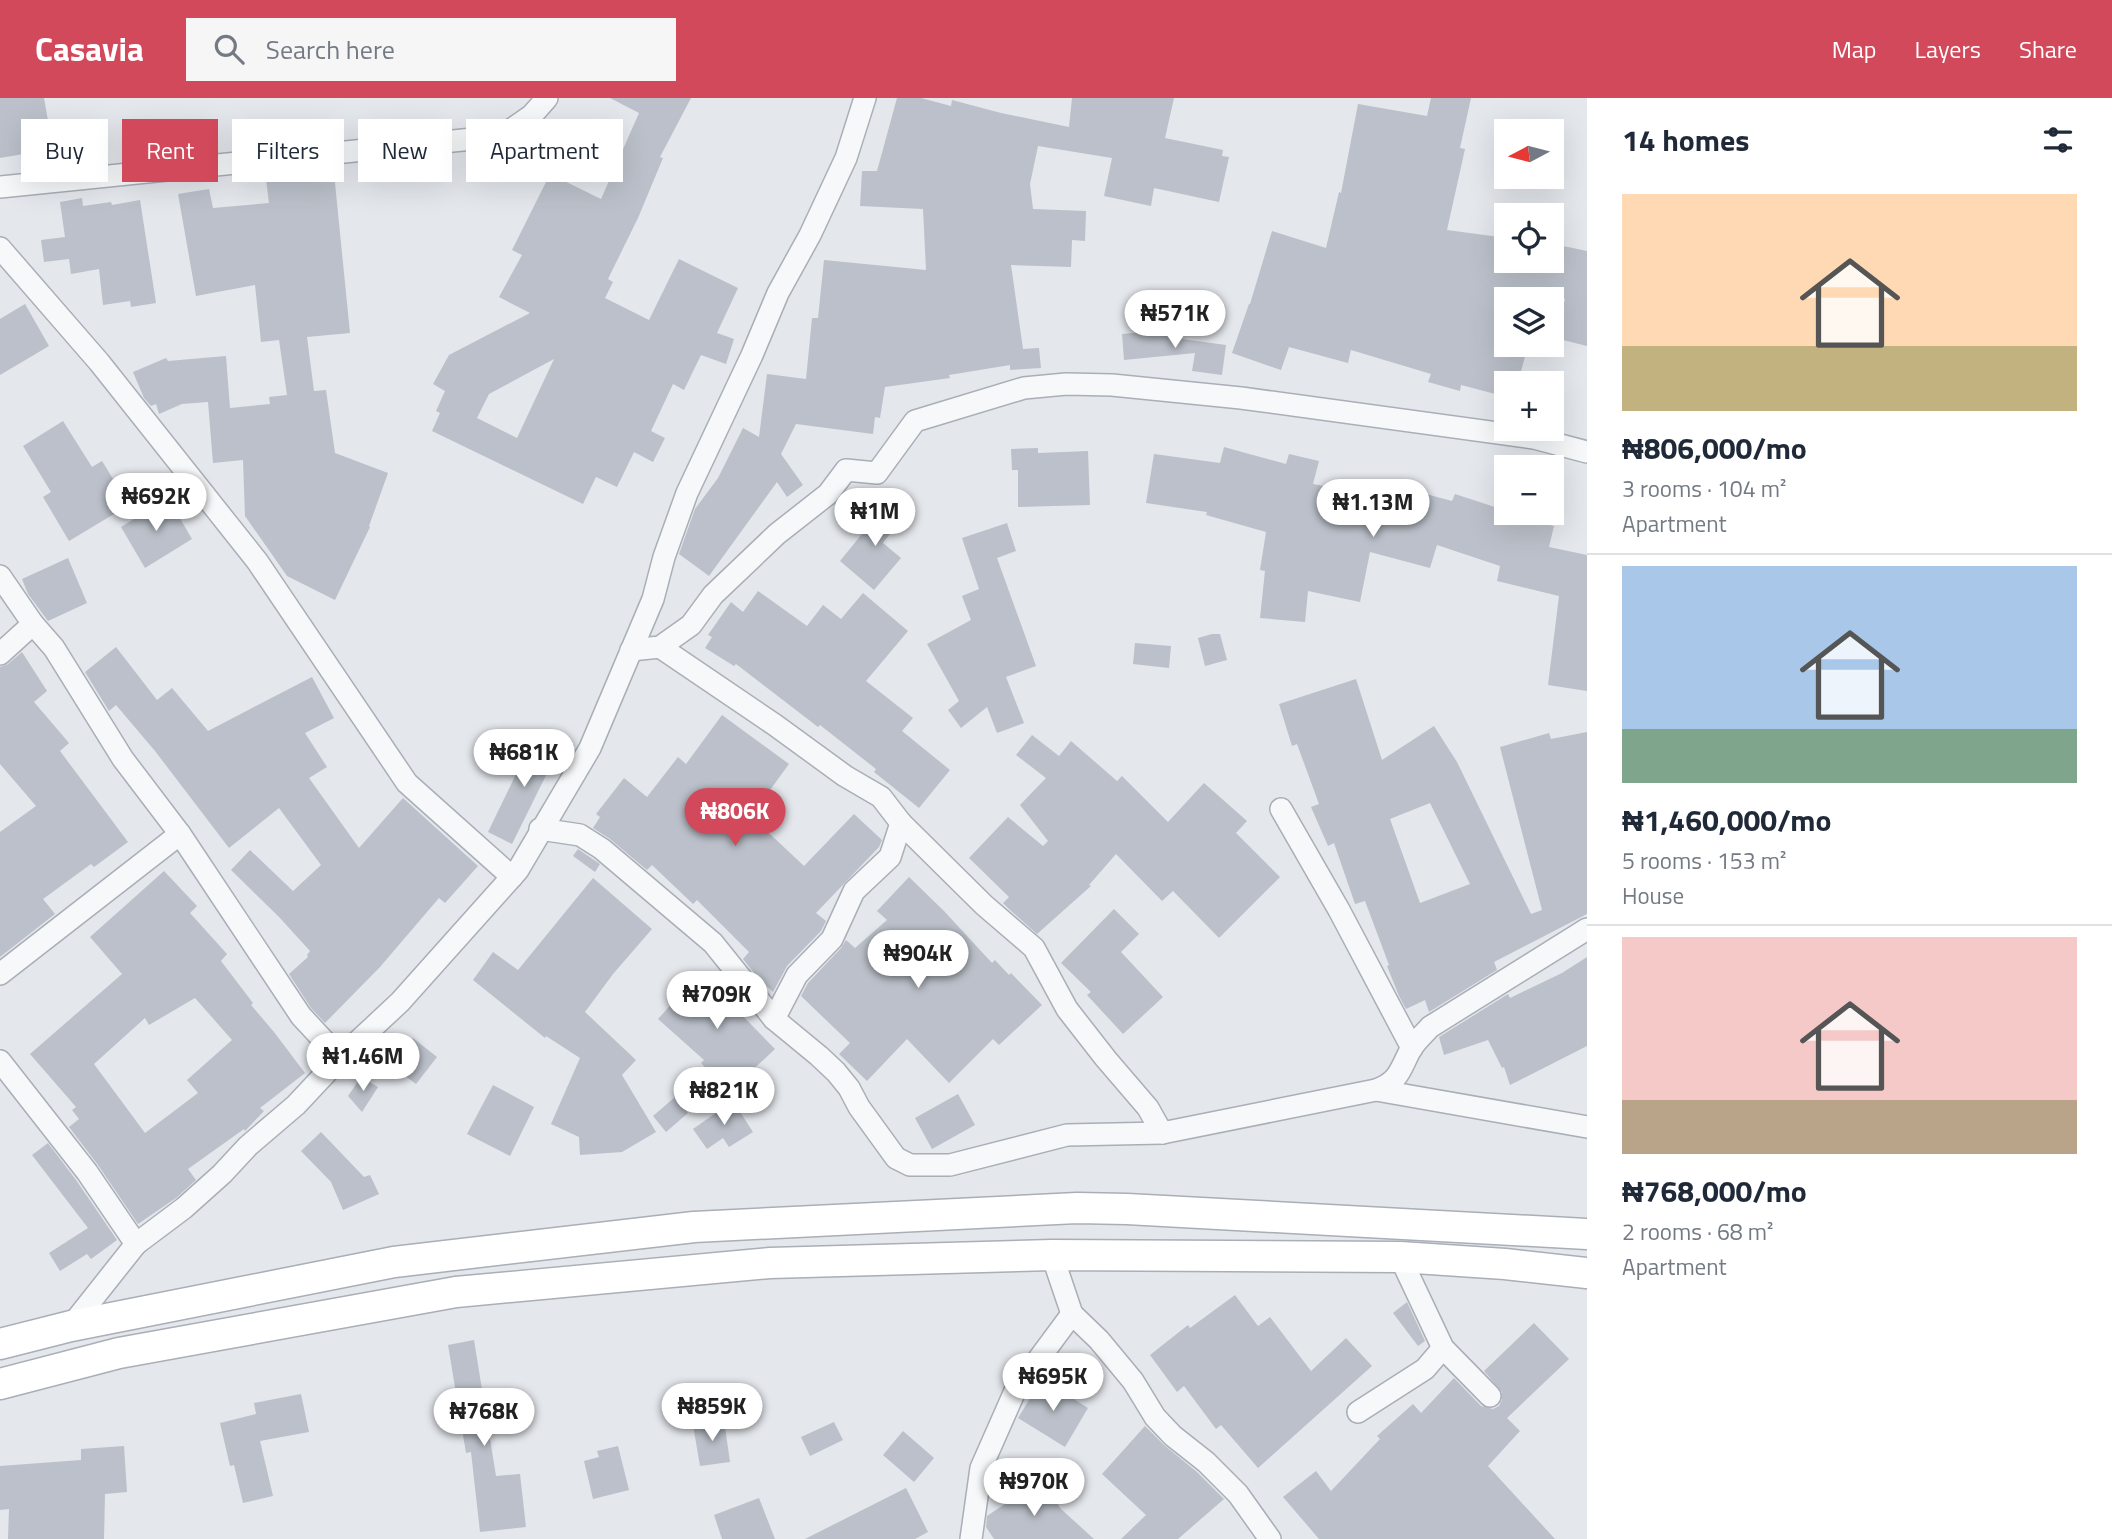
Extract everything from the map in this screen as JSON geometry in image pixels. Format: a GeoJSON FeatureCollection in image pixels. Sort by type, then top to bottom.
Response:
{"type":"FeatureCollection","features":[{"type":"Feature","properties":{"kind":"main road"},"geometry":{"type":"LineString","coordinates":[[0,1344],[71,1326],[394,1262],[694,1227],[1126,1209],[1587,1234]]}},
{"type":"Feature","properties":{"kind":"main road"},"geometry":{"type":"LineString","coordinates":[[0,1384],[119,1353],[456,1293],[770,1263],[1052,1255],[1400,1257],[1587,1273]]}},
{"type":"Feature","properties":{"kind":"street"},"geometry":{"type":"LineString","coordinates":[[0,187],[502,136],[532,115],[547,98]]}},
{"type":"Feature","properties":{"kind":"street"},"geometry":{"type":"LineString","coordinates":[[71,1326],[136,1244],[184,1208],[248,1146],[296,1105],[340,1058],[400,1002],[518,870],[590,748],[653,599],[664,557],[687,493],[778,293],[810,235],[846,158],[864,98]]}},
{"type":"Feature","properties":{"kind":"street"},"geometry":{"type":"LineString","coordinates":[[0,248],[99,362],[257,561],[407,783],[512,877]]}},
{"type":"Feature","properties":{"kind":"street"},"geometry":{"type":"LineString","coordinates":[[631,650],[660,647],[691,625],[713,595],[776,534],[828,494],[846,470],[877,473],[915,421],[1024,388],[1066,384],[1112,385],[1241,398],[1534,438],[1587,452]]}},
{"type":"Feature","properties":{"kind":"street"},"geometry":{"type":"LineString","coordinates":[[0,576],[33,624],[54,648],[123,759],[180,834],[301,1016],[340,1058]]}},
{"type":"Feature","properties":{"kind":"street"},"geometry":{"type":"LineString","coordinates":[[0,654],[33,624]]}},
{"type":"Feature","properties":{"kind":"street"},"geometry":{"type":"LineString","coordinates":[[660,647],[845,776],[881,797],[901,824],[984,905],[1034,948],[1067,1009],[1148,1108],[1162,1133]]}},
{"type":"Feature","properties":{"kind":"street"},"geometry":{"type":"LineString","coordinates":[[1281,809],[1339,910],[1412,1048]]}},
{"type":"Feature","properties":{"kind":"street"},"geometry":{"type":"LineString","coordinates":[[774,1019],[797,975],[832,940],[855,891],[890,857],[901,824]]}},
{"type":"Feature","properties":{"kind":"street"},"geometry":{"type":"LineString","coordinates":[[541,829],[580,835],[601,849],[713,943],[774,1019],[836,1072],[896,1158],[911,1165],[950,1165],[1067,1135],[1162,1133],[1388,1086],[1404,1066],[1412,1048],[1437,1022],[1587,929]]}},
{"type":"Feature","properties":{"kind":"street"},"geometry":{"type":"LineString","coordinates":[[0,974],[180,834]]}},
{"type":"Feature","properties":{"kind":"street"},"geometry":{"type":"LineString","coordinates":[[0,1061],[87,1172],[136,1244]]}},
{"type":"Feature","properties":{"kind":"street"},"geometry":{"type":"LineString","coordinates":[[1376,1090],[1587,1127]]}},
{"type":"Feature","properties":{"kind":"street"},"geometry":{"type":"LineString","coordinates":[[1052,1255],[1072,1314],[1099,1340],[1133,1381],[1155,1417],[1238,1494],[1270,1539]]}},
{"type":"Feature","properties":{"kind":"street"},"geometry":{"type":"LineString","coordinates":[[1400,1257],[1443,1348],[1490,1396]]}},
{"type":"Feature","properties":{"kind":"street"},"geometry":{"type":"LineString","coordinates":[[971,1539],[981,1468],[1015,1391],[1072,1314]]}},
{"type":"Feature","properties":{"kind":"street"},"geometry":{"type":"LineString","coordinates":[[1358,1412],[1425,1368],[1443,1348]]}},
{"type":"Feature","properties":{"kind":"building"},"geometry":{"type":"Polygon","coordinates":[[[0,98],[44,98],[48,119],[21,119],[21,154],[0,158],[0,98]]]}},
{"type":"Feature","properties":{"kind":"building"},"geometry":{"type":"Polygon","coordinates":[[[610,98],[691,98],[660,157],[663,158],[638,218],[608,279],[613,282],[605,298],[649,320],[679,259],[738,288],[717,333],[734,339],[726,364],[701,355],[684,390],[673,384],[651,431],[665,438],[653,462],[634,452],[617,487],[596,477],[583,504],[432,431],[440,413],[436,411],[445,391],[433,384],[449,355],[530,313],[499,297],[522,255],[512,250],[546,182],[566,182],[601,199],[609,182],[623,182],[623,149],[639,113],[610,98]],[[554,359],[489,394],[477,418],[517,438],[554,359]]]}},
{"type":"Feature","properties":{"kind":"building"},"geometry":{"type":"Polygon","coordinates":[[[897,98],[921,98],[951,106],[952,100],[1069,127],[1072,98],[1174,98],[1165,138],[1223,150],[1222,156],[1229,157],[1219,202],[1154,188],[1151,206],[1104,196],[1112,158],[1038,146],[1030,184],[1033,209],[1086,211],[1085,241],[1072,240],[1071,267],[1011,265],[1023,349],[1039,348],[1041,368],[1010,370],[1010,365],[949,375],[950,378],[885,387],[880,418],[875,417],[873,434],[796,424],[781,454],[803,485],[787,497],[777,482],[709,576],[679,554],[695,509],[718,478],[743,428],[759,437],[767,374],[806,379],[812,318],[818,318],[824,260],[926,270],[923,209],[860,206],[862,171],[877,171],[897,98]]]}},
{"type":"Feature","properties":{"kind":"building"},"geometry":{"type":"Polygon","coordinates":[[[1431,98],[1471,98],[1460,148],[1465,149],[1447,230],[1494,236],[1494,273],[1564,273],[1564,246],[1587,251],[1587,346],[1564,340],[1564,287],[1494,287],[1494,357],[1525,357],[1521,371],[1494,371],[1494,394],[1461,385],[1460,391],[1428,382],[1431,374],[1351,350],[1348,363],[1289,347],[1281,370],[1232,353],[1272,231],[1326,248],[1339,192],[1341,193],[1358,104],[1427,116],[1431,98]]]}},
{"type":"Feature","properties":{"kind":"building"},"geometry":{"type":"Polygon","coordinates":[[[266,182],[335,182],[350,333],[307,337],[314,391],[326,390],[335,453],[388,473],[370,527],[335,600],[287,576],[245,516],[243,460],[213,463],[208,402],[182,404],[159,414],[156,404],[151,406],[144,398],[133,372],[166,358],[168,361],[226,356],[230,408],[270,404],[269,397],[287,395],[279,340],[261,342],[255,285],[196,296],[178,194],[209,189],[213,208],[269,203],[266,182]]]}},
{"type":"Feature","properties":{"kind":"building"},"geometry":{"type":"Polygon","coordinates":[[[82,198],[83,206],[140,200],[156,303],[131,307],[130,301],[103,305],[99,269],[71,274],[69,259],[44,262],[41,240],[65,237],[60,202],[82,198]]]}},
{"type":"Feature","properties":{"kind":"building"},"geometry":{"type":"Polygon","coordinates":[[[25,304],[49,346],[0,375],[0,319],[25,304]]]}},
{"type":"Feature","properties":{"kind":"building"},"geometry":{"type":"Polygon","coordinates":[[[1167,330],[1167,337],[1226,345],[1222,375],[1192,371],[1195,353],[1124,360],[1122,334],[1167,330]]]}},
{"type":"Feature","properties":{"kind":"building"},"geometry":{"type":"Polygon","coordinates":[[[63,421],[92,467],[102,461],[129,505],[69,541],[43,497],[51,492],[23,446],[63,421]]]}},
{"type":"Feature","properties":{"kind":"building"},"geometry":{"type":"Polygon","coordinates":[[[1224,447],[1286,464],[1289,454],[1319,461],[1313,484],[1391,499],[1396,486],[1452,501],[1455,494],[1494,507],[1494,525],[1554,526],[1549,547],[1587,555],[1587,691],[1548,685],[1559,596],[1497,581],[1500,566],[1437,545],[1430,568],[1370,552],[1360,602],[1308,591],[1305,622],[1260,618],[1265,571],[1260,570],[1266,532],[1206,515],[1207,512],[1146,503],[1154,454],[1220,463],[1224,447]]]}},
{"type":"Feature","properties":{"kind":"building"},"geometry":{"type":"Polygon","coordinates":[[[1038,448],[1038,453],[1088,451],[1090,505],[1018,507],[1018,470],[1012,470],[1011,449],[1038,448]]]}},
{"type":"Feature","properties":{"kind":"building"},"geometry":{"type":"Polygon","coordinates":[[[168,498],[192,539],[145,568],[121,527],[168,498]]]}},
{"type":"Feature","properties":{"kind":"building"},"geometry":{"type":"Polygon","coordinates":[[[890,500],[906,513],[883,543],[901,558],[874,590],[840,561],[890,500]]]}},
{"type":"Feature","properties":{"kind":"building"},"geometry":{"type":"Polygon","coordinates":[[[1007,523],[1016,551],[997,558],[1036,666],[1006,677],[1024,723],[997,733],[987,707],[961,728],[948,710],[959,701],[927,644],[971,620],[962,596],[979,589],[962,538],[1007,523]]]}},
{"type":"Feature","properties":{"kind":"building"},"geometry":{"type":"Polygon","coordinates":[[[68,558],[87,603],[48,621],[28,594],[22,579],[68,558]]]}},
{"type":"Feature","properties":{"kind":"building"},"geometry":{"type":"Polygon","coordinates":[[[758,591],[807,626],[823,605],[841,619],[863,593],[908,631],[866,681],[913,718],[902,731],[950,770],[919,808],[874,772],[876,769],[820,725],[818,727],[736,664],[734,666],[705,648],[712,637],[708,635],[731,602],[743,612],[758,591]]]}},
{"type":"Feature","properties":{"kind":"building"},"geometry":{"type":"Polygon","coordinates":[[[1220,634],[1227,660],[1205,666],[1198,638],[1220,634]]]}},
{"type":"Feature","properties":{"kind":"building"},"geometry":{"type":"Polygon","coordinates":[[[1135,643],[1171,646],[1169,668],[1133,664],[1135,643]]]}},
{"type":"Feature","properties":{"kind":"building"},"geometry":{"type":"Polygon","coordinates":[[[116,647],[157,700],[172,688],[208,731],[312,677],[334,718],[305,733],[327,767],[309,778],[359,848],[403,798],[478,866],[445,903],[439,898],[380,967],[325,1023],[311,1008],[289,974],[308,957],[310,951],[231,870],[250,850],[293,891],[321,865],[279,808],[229,848],[116,705],[109,711],[85,672],[116,647]]]}},
{"type":"Feature","properties":{"kind":"building"},"geometry":{"type":"Polygon","coordinates":[[[22,652],[47,691],[34,702],[69,743],[60,751],[128,842],[94,867],[91,864],[43,899],[55,914],[0,957],[0,832],[36,806],[0,764],[0,667],[22,652]]]}},
{"type":"Feature","properties":{"kind":"building"},"geometry":{"type":"Polygon","coordinates":[[[1356,679],[1382,760],[1434,726],[1457,762],[1531,914],[1542,910],[1500,747],[1549,733],[1551,739],[1587,732],[1587,914],[1494,962],[1497,970],[1429,1012],[1425,1000],[1406,1009],[1387,966],[1389,965],[1365,901],[1355,904],[1334,843],[1328,846],[1311,807],[1319,804],[1297,744],[1292,746],[1279,704],[1356,679]],[[1430,803],[1390,819],[1420,903],[1470,884],[1430,803]]]}},
{"type":"Feature","properties":{"kind":"building"},"geometry":{"type":"Polygon","coordinates":[[[722,715],[789,764],[751,816],[804,866],[854,814],[882,840],[879,847],[816,913],[826,921],[821,931],[787,966],[773,992],[743,959],[749,952],[697,900],[693,904],[652,865],[647,870],[593,828],[600,817],[596,814],[624,778],[647,797],[678,757],[686,764],[722,715]]]}},
{"type":"Feature","properties":{"kind":"building"},"geometry":{"type":"Polygon","coordinates":[[[535,735],[560,747],[512,844],[488,832],[535,735]]]}},
{"type":"Feature","properties":{"kind":"building"},"geometry":{"type":"Polygon","coordinates":[[[1032,735],[1059,756],[1071,741],[1117,781],[1122,776],[1168,822],[1204,783],[1247,821],[1236,833],[1280,877],[1219,938],[1173,891],[1162,901],[1116,854],[1089,885],[1091,886],[1037,934],[1003,903],[1009,897],[969,858],[1008,817],[1043,846],[1048,841],[1020,805],[1046,778],[1016,755],[1032,735]]]}},
{"type":"Feature","properties":{"kind":"building"},"geometry":{"type":"Polygon","coordinates":[[[578,849],[600,864],[595,872],[573,856],[578,849]]]}},
{"type":"Feature","properties":{"kind":"building"},"geometry":{"type":"Polygon","coordinates":[[[164,871],[197,906],[190,913],[227,954],[221,961],[253,1003],[251,1005],[305,1073],[260,1108],[264,1111],[245,1131],[244,1129],[188,1169],[196,1180],[176,1198],[138,1224],[69,1127],[79,1119],[72,1110],[76,1107],[30,1054],[122,974],[90,937],[164,871]],[[195,998],[149,1025],[145,1018],[94,1064],[145,1133],[198,1093],[187,1080],[232,1040],[195,998]]]}},
{"type":"Feature","properties":{"kind":"building"},"geometry":{"type":"Polygon","coordinates":[[[909,877],[992,963],[995,960],[1009,975],[1011,973],[1042,1005],[999,1045],[993,1039],[949,1083],[907,1039],[867,1081],[839,1054],[850,1043],[801,996],[808,983],[846,940],[855,948],[887,920],[877,911],[909,877]]]}},
{"type":"Feature","properties":{"kind":"building"},"geometry":{"type":"Polygon","coordinates":[[[593,878],[652,929],[585,1012],[636,1060],[622,1075],[656,1132],[622,1152],[580,1155],[579,1137],[551,1124],[580,1058],[546,1036],[545,1038],[473,980],[493,952],[518,970],[593,878]]]}},
{"type":"Feature","properties":{"kind":"building"},"geometry":{"type":"Polygon","coordinates":[[[1114,909],[1139,934],[1121,952],[1163,997],[1123,1034],[1087,995],[1091,992],[1061,963],[1114,909]]]}},
{"type":"Feature","properties":{"kind":"building"},"geometry":{"type":"Polygon","coordinates":[[[1587,957],[1587,1046],[1510,1085],[1504,1067],[1502,1068],[1488,1040],[1444,1055],[1439,1037],[1508,994],[1510,998],[1562,973],[1587,957]]]}},
{"type":"Feature","properties":{"kind":"building"},"geometry":{"type":"Polygon","coordinates":[[[700,972],[717,987],[725,978],[740,998],[733,1006],[775,1049],[729,1092],[701,1063],[704,1060],[658,1019],[700,972]]]}},
{"type":"Feature","properties":{"kind":"building"},"geometry":{"type":"Polygon","coordinates":[[[413,1038],[437,1057],[416,1084],[392,1066],[413,1038]]]}},
{"type":"Feature","properties":{"kind":"building"},"geometry":{"type":"Polygon","coordinates":[[[361,1077],[378,1087],[362,1112],[348,1096],[361,1077]]]}},
{"type":"Feature","properties":{"kind":"building"},"geometry":{"type":"Polygon","coordinates":[[[493,1085],[534,1107],[510,1156],[467,1134],[493,1085]]]}},
{"type":"Feature","properties":{"kind":"building"},"geometry":{"type":"Polygon","coordinates":[[[958,1094],[975,1125],[932,1149],[915,1118],[958,1094]]]}},
{"type":"Feature","properties":{"kind":"building"},"geometry":{"type":"Polygon","coordinates":[[[675,1097],[688,1113],[666,1132],[653,1116],[675,1097]]]}},
{"type":"Feature","properties":{"kind":"building"},"geometry":{"type":"Polygon","coordinates":[[[733,1101],[753,1132],[729,1147],[723,1138],[707,1149],[693,1129],[733,1101]]]}},
{"type":"Feature","properties":{"kind":"building"},"geometry":{"type":"Polygon","coordinates":[[[321,1132],[364,1177],[370,1175],[379,1194],[343,1210],[331,1182],[301,1151],[321,1132]]]}},
{"type":"Feature","properties":{"kind":"building"},"geometry":{"type":"Polygon","coordinates":[[[48,1143],[117,1240],[91,1259],[87,1254],[60,1271],[49,1253],[88,1228],[32,1155],[48,1143]]]}},
{"type":"Feature","properties":{"kind":"building"},"geometry":{"type":"Polygon","coordinates":[[[1235,1295],[1258,1326],[1270,1317],[1311,1371],[1346,1338],[1372,1366],[1258,1468],[1221,1425],[1216,1429],[1184,1386],[1177,1392],[1150,1355],[1188,1325],[1190,1328],[1235,1295]]]}},
{"type":"Feature","properties":{"kind":"building"},"geometry":{"type":"Polygon","coordinates":[[[1407,1302],[1425,1341],[1418,1346],[1393,1313],[1407,1302]]]}},
{"type":"Feature","properties":{"kind":"building"},"geometry":{"type":"Polygon","coordinates":[[[1534,1323],[1569,1359],[1507,1418],[1520,1431],[1488,1466],[1555,1539],[1319,1539],[1283,1497],[1316,1471],[1331,1491],[1380,1439],[1377,1436],[1413,1404],[1421,1413],[1454,1378],[1481,1406],[1493,1409],[1499,1406],[1502,1392],[1484,1371],[1534,1323]]]}},
{"type":"Feature","properties":{"kind":"building"},"geometry":{"type":"Polygon","coordinates":[[[474,1340],[496,1476],[520,1474],[526,1527],[480,1532],[471,1452],[466,1453],[448,1345],[474,1340]]]}},
{"type":"Feature","properties":{"kind":"building"},"geometry":{"type":"Polygon","coordinates":[[[1042,1379],[1088,1408],[1065,1447],[1018,1418],[1042,1379]]]}},
{"type":"Feature","properties":{"kind":"building"},"geometry":{"type":"Polygon","coordinates":[[[301,1394],[309,1432],[260,1441],[273,1496],[243,1503],[234,1465],[230,1466],[220,1423],[256,1414],[254,1403],[301,1394]]]}},
{"type":"Feature","properties":{"kind":"building"},"geometry":{"type":"Polygon","coordinates":[[[724,1420],[730,1462],[700,1466],[693,1425],[724,1420]]]}},
{"type":"Feature","properties":{"kind":"building"},"geometry":{"type":"Polygon","coordinates":[[[834,1422],[843,1440],[810,1456],[801,1437],[834,1422]]]}},
{"type":"Feature","properties":{"kind":"building"},"geometry":{"type":"Polygon","coordinates":[[[1145,1426],[1224,1499],[1178,1539],[1121,1539],[1146,1515],[1102,1474],[1145,1426]]]}},
{"type":"Feature","properties":{"kind":"building"},"geometry":{"type":"Polygon","coordinates":[[[903,1431],[934,1458],[914,1482],[883,1455],[903,1431]]]}},
{"type":"Feature","properties":{"kind":"building"},"geometry":{"type":"Polygon","coordinates":[[[124,1446],[127,1492],[105,1494],[104,1539],[8,1539],[9,1509],[0,1510],[0,1466],[81,1460],[81,1449],[124,1446]]]}},
{"type":"Feature","properties":{"kind":"building"},"geometry":{"type":"Polygon","coordinates":[[[618,1446],[629,1490],[593,1499],[584,1461],[599,1457],[597,1451],[618,1446]]]}},
{"type":"Feature","properties":{"kind":"building"},"geometry":{"type":"Polygon","coordinates":[[[1041,1480],[1061,1509],[1094,1539],[994,1539],[986,1527],[987,1516],[1041,1480]]]}},
{"type":"Feature","properties":{"kind":"building"},"geometry":{"type":"Polygon","coordinates":[[[906,1488],[928,1532],[915,1539],[805,1539],[906,1488]]]}},
{"type":"Feature","properties":{"kind":"building"},"geometry":{"type":"Polygon","coordinates":[[[759,1498],[775,1539],[722,1539],[714,1515],[759,1498]]]}}]}
